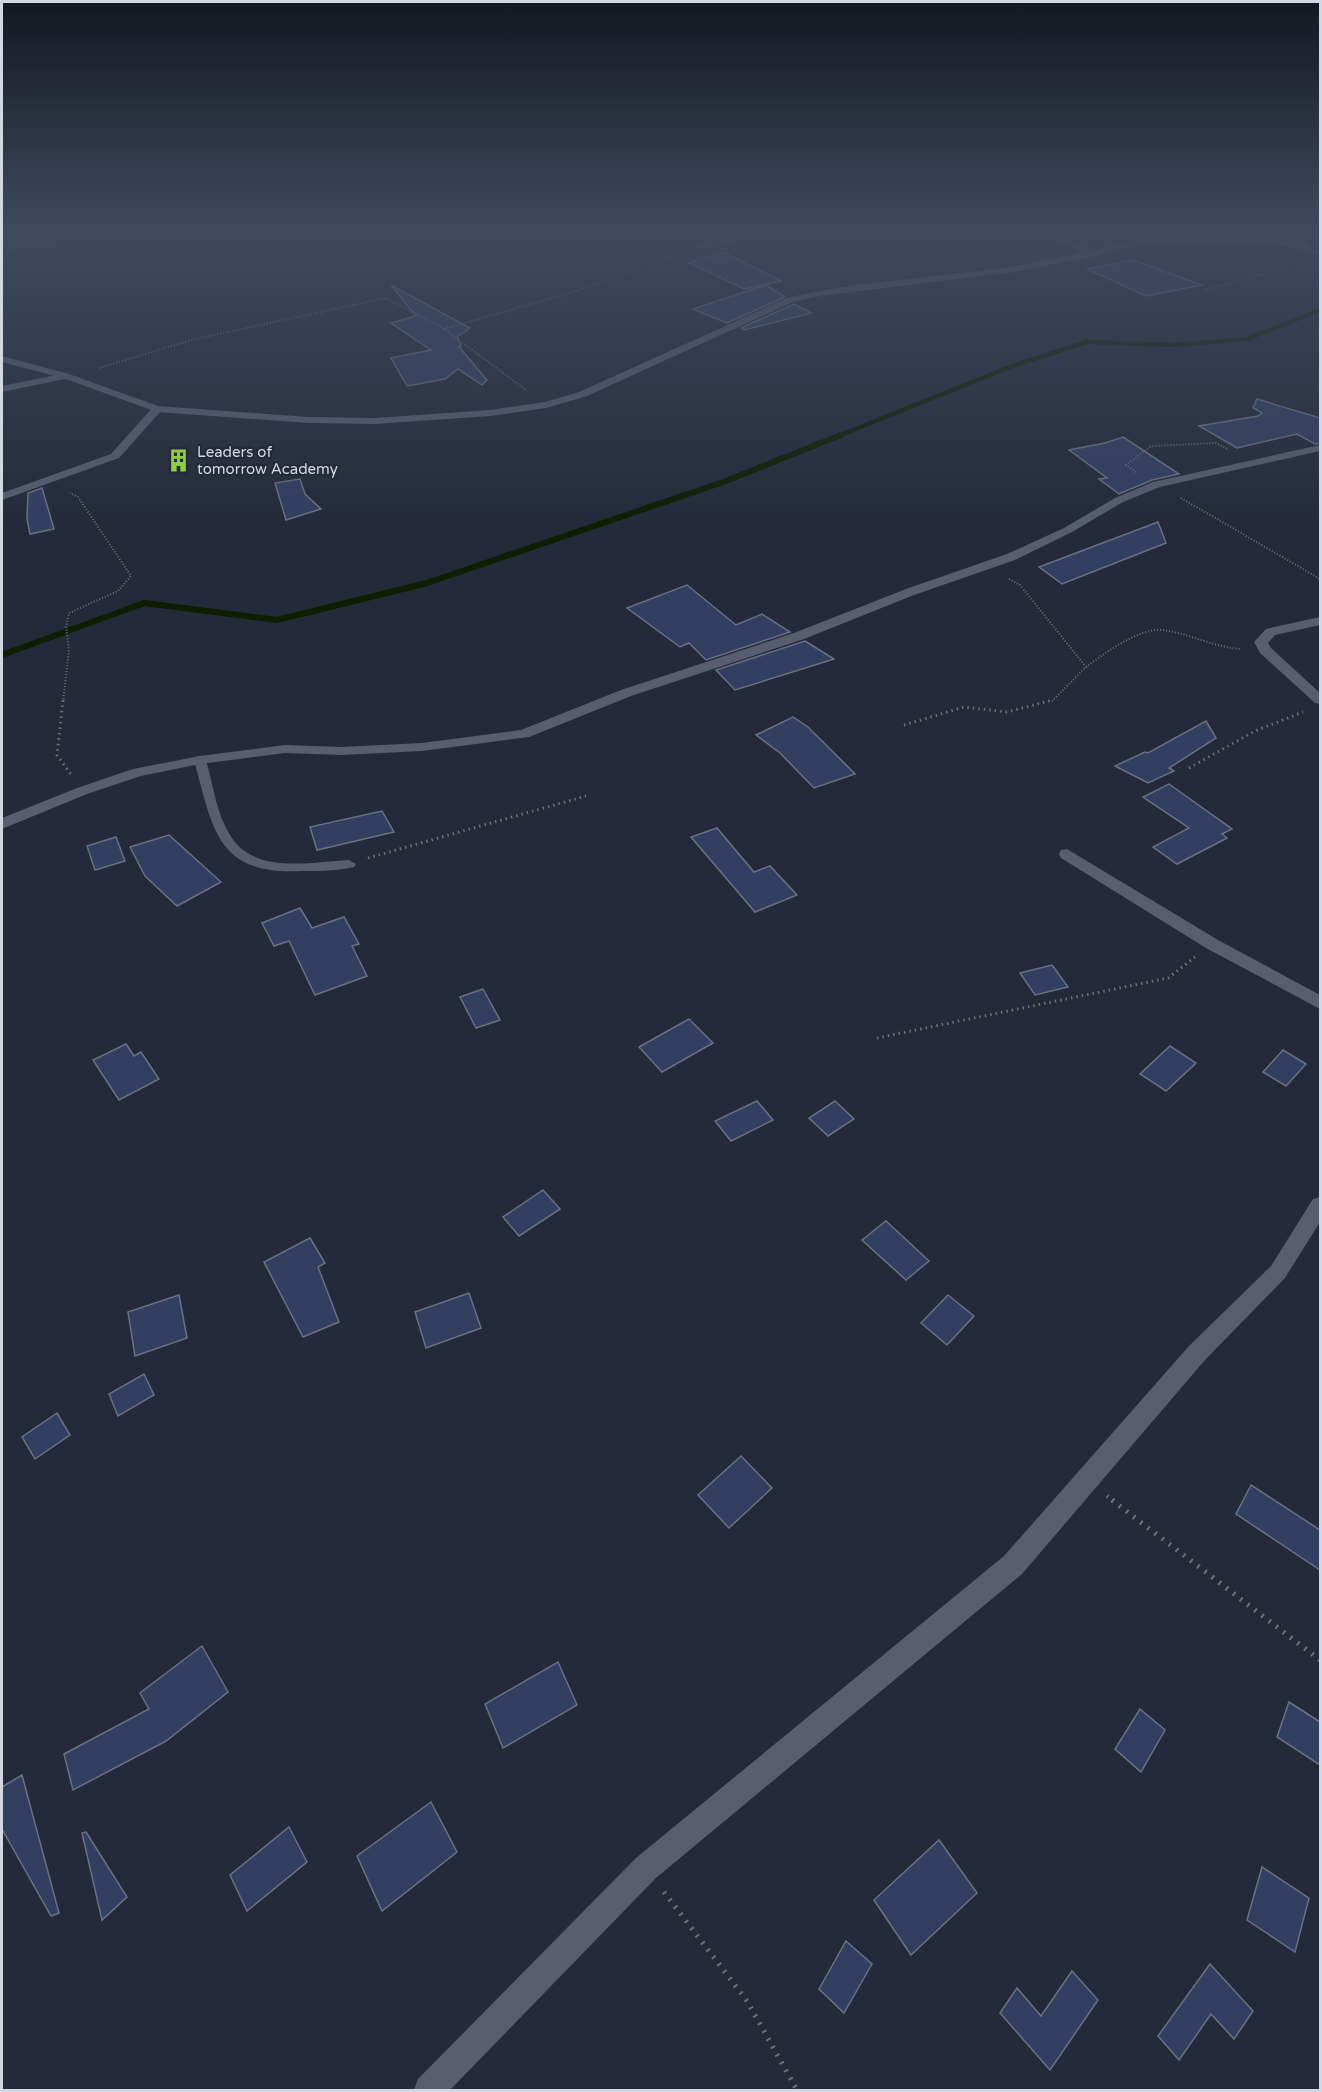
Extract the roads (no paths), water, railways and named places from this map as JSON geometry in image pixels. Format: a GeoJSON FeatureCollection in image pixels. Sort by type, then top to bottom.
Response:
{"type":"FeatureCollection","features":[{"type":"Feature","properties":{"kind":"street"},"geometry":{"type":"LineString","coordinates":[[2,359],[66,376],[157,409],[309,420],[375,421],[490,413],[546,405],[583,394],[725,330]]}},
{"type":"Feature","properties":{"kind":"street"},"geometry":{"type":"LineString","coordinates":[[2,389],[66,376]]}},
{"type":"Feature","properties":{"kind":"street"},"geometry":{"type":"LineString","coordinates":[[2,497],[115,456],[157,409]]}},
{"type":"Feature","properties":{"kind":"street"},"geometry":{"type":"LineString","coordinates":[[2,824],[82,790],[138,772],[200,760],[285,749],[342,750],[422,747],[524,734],[626,693],[799,636],[1037,546],[1119,500],[1157,484],[1319,451]]}},
{"type":"Feature","properties":{"kind":"street"},"geometry":{"type":"LineString","coordinates":[[1320,621],[1271,632],[1261,642],[1265,650],[1320,700]]}},
{"type":"Feature","properties":{"kind":"street"},"geometry":{"type":"LineString","coordinates":[[1067,854],[1212,944],[1320,1003]]}},
{"type":"Feature","properties":{"kind":"street"},"geometry":{"type":"LineString","coordinates":[[429,2091],[646,1868],[1013,1565],[1197,1353],[1278,1272],[1320,1205]]}},
{"type":"Feature","properties":{"kind":"lane"},"geometry":{"type":"LineString","coordinates":[[200,760],[222,834],[232,848],[246,861],[266,867],[349,864]]}},
{"type":"Feature","properties":{"kind":"waterway"},"geometry":{"type":"LineString","coordinates":[[838,436],[1012,366],[1087,342],[1174,345],[1247,339],[1271,330]]}},
{"type":"Feature","properties":{"kind":"waterway"},"geometry":{"type":"LineString","coordinates":[[2,655],[144,603],[277,620],[427,583],[726,481],[841,435]]}},
{"type":"Feature","properties":{"kind":"place","name":"Leaders of tomorrow Academy"},"geometry":{"type":"Point","coordinates":[179,461]}}]}
